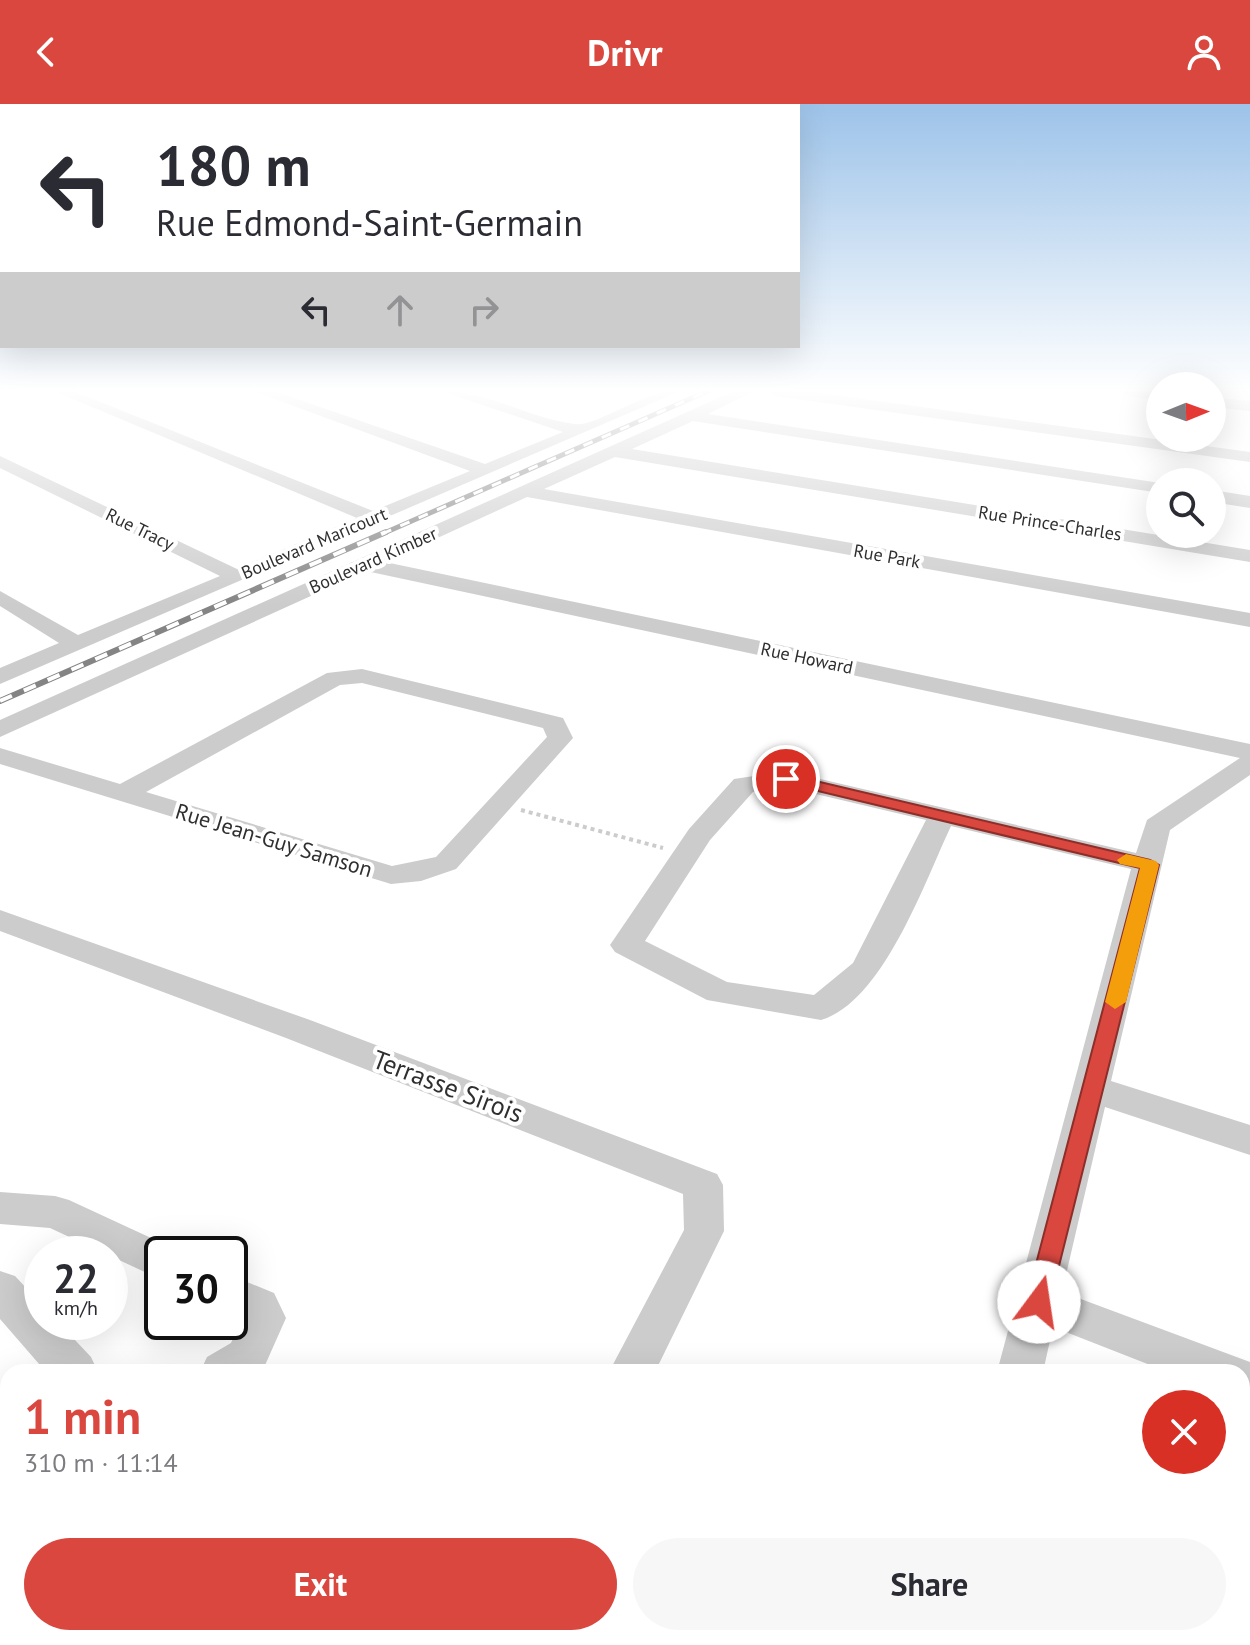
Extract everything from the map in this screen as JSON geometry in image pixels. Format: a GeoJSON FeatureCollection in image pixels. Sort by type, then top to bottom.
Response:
{"type":"FeatureCollection","features":[{"type":"Feature","properties":{"kind":"street","name":"Rue Tracy"},"geometry":{"type":"LineString","coordinates":[[4,463],[236,576]]}},
{"type":"Feature","properties":{"kind":"street"},"geometry":{"type":"LineString","coordinates":[[238,463],[373,518]]}},
{"type":"Feature","properties":{"kind":"street"},"geometry":{"type":"LineString","coordinates":[[465,463],[485,470]]}},
{"type":"Feature","properties":{"kind":"street","name":"Boulevard Maricourt"},"geometry":{"type":"LineString","coordinates":[[0,677],[502,463]]}},
{"type":"Feature","properties":{"kind":"street","name":"Boulevard Kimber"},"geometry":{"type":"LineString","coordinates":[[0,729],[586,463]]}},
{"type":"Feature","properties":{"kind":"street","name":"Rue Prince-Charles"},"geometry":{"type":"LineString","coordinates":[[685,463],[1250,556]]}},
{"type":"Feature","properties":{"kind":"street"},"geometry":{"type":"LineString","coordinates":[[996,463],[1146,486]]}},
{"type":"Feature","properties":{"kind":"street","name":"Rue Park"},"geometry":{"type":"LineString","coordinates":[[524,491],[1250,620]]}},
{"type":"Feature","properties":{"kind":"street"},"geometry":{"type":"LineString","coordinates":[[1226,498],[1250,502]]}},
{"type":"Feature","properties":{"kind":"street","name":"Rue Howard"},"geometry":{"type":"LineString","coordinates":[[364,564],[1250,752]]}},
{"type":"Feature","properties":{"kind":"street"},"geometry":{"type":"LineString","coordinates":[[0,597],[76,644]]}},
{"type":"Feature","properties":{"kind":"street","name":"Rue Jean-Guy Samson"},"geometry":{"type":"LineString","coordinates":[[0,756],[121,794],[391,875],[421,872],[446,863],[560,738],[554,723],[362,676],[335,678],[121,794]]}},
{"type":"Feature","properties":{"kind":"street"},"geometry":{"type":"LineString","coordinates":[[1022,1364],[1094,1089],[1157,826],[1250,763]]}},
{"type":"Feature","properties":{"kind":"street"},"geometry":{"type":"LineString","coordinates":[[941,818],[866,969],[821,1008],[719,992],[626,945],[687,854],[744,785],[786,779],[1150,865]]}},
{"type":"Feature","properties":{"kind":"street","name":"Terrasse Sirois"},"geometry":{"type":"LineString","coordinates":[[0,920],[283,1023],[703,1185],[704,1231],[636,1364]]}},
{"type":"Feature","properties":{"kind":"street"},"geometry":{"type":"LineString","coordinates":[[1094,1089],[1250,1140]]}},
{"type":"Feature","properties":{"kind":"street"},"geometry":{"type":"LineString","coordinates":[[0,1208],[55,1212],[144,1254]]}},
{"type":"Feature","properties":{"kind":"street"},"geometry":{"type":"LineString","coordinates":[[0,1289],[68,1364]]}},
{"type":"Feature","properties":{"kind":"street"},"geometry":{"type":"LineString","coordinates":[[236,1364],[247,1357],[264,1318],[259,1306],[248,1301]]}},
{"type":"Feature","properties":{"kind":"street"},"geometry":{"type":"LineString","coordinates":[[1039,1302],[1200,1364]]}},
{"type":"Feature","properties":{"kind":"path"},"geometry":{"type":"LineString","coordinates":[[500,804],[687,854]]}},
{"type":"Feature","properties":{"kind":"railway"},"geometry":{"type":"LineString","coordinates":[[382,534],[544,463]]}},
{"type":"Feature","properties":{"kind":"railway"},"geometry":{"type":"LineString","coordinates":[[0,701],[386,532]]}},
{"type":"Feature","properties":{"kind":"slow traffic"},"geometry":{"type":"LineString","coordinates":[[1115,1002],[1150,865],[1126,860]]}},
{"type":"Feature","properties":{"kind":"route"},"geometry":{"type":"LineString","coordinates":[[786,779],[1150,865],[1039,1302]]}}]}
